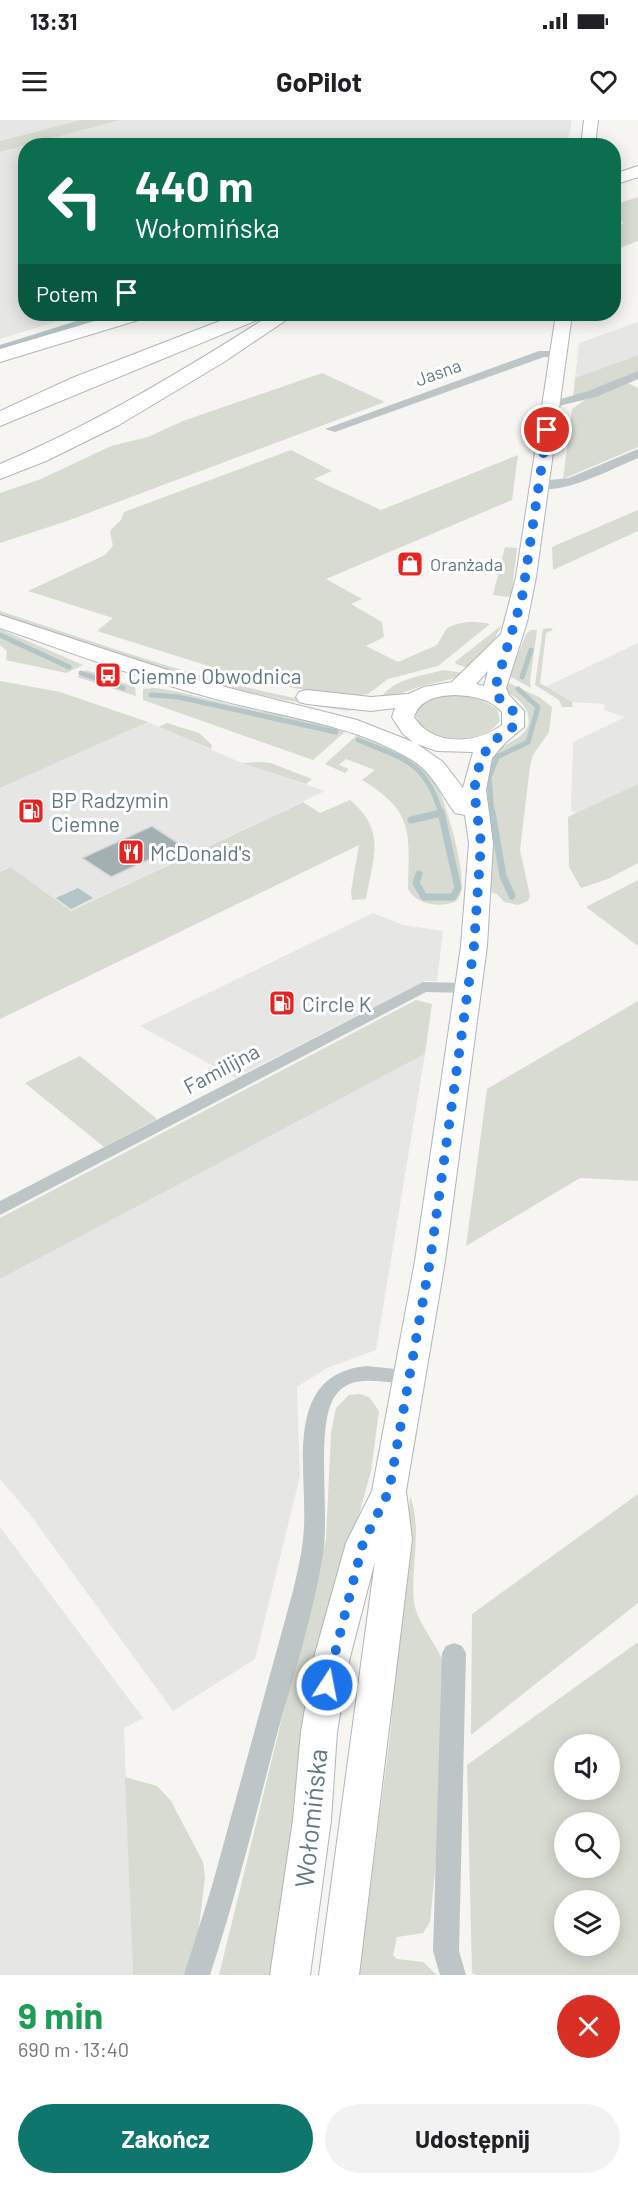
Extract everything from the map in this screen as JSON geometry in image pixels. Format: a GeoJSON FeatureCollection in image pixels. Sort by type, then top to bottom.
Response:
{"type":"FeatureCollection","features":[{"type":"Feature","properties":{"kind":"highway"},"geometry":{"type":"LineString","coordinates":[[621,161],[638,155]]}},
{"type":"Feature","properties":{"kind":"highway"},"geometry":{"type":"LineString","coordinates":[[621,177],[638,171]]}},
{"type":"Feature","properties":{"kind":"highway"},"geometry":{"type":"LineString","coordinates":[[0,356],[115,321]]}},
{"type":"Feature","properties":{"kind":"highway"},"geometry":{"type":"LineString","coordinates":[[0,397],[190,321]]}},
{"type":"Feature","properties":{"kind":"highway"},"geometry":{"type":"LineString","coordinates":[[0,419],[80,382],[237,321]]}},
{"type":"Feature","properties":{"kind":"highway"},"geometry":{"type":"LineString","coordinates":[[0,472],[99,425],[201,370],[274,321]]}},
{"type":"Feature","properties":{"kind":"main road"},"geometry":{"type":"LineString","coordinates":[[589,138],[591,120]]}},
{"type":"Feature","properties":{"kind":"main road"},"geometry":{"type":"LineString","coordinates":[[499,698],[495,688],[522,598],[541,485],[556,354],[563,321]]}},
{"type":"Feature","properties":{"kind":"main road"},"geometry":{"type":"LineString","coordinates":[[0,607],[249,686],[277,692],[371,704],[412,700],[433,691],[459,688],[499,698]]}},
{"type":"Feature","properties":{"kind":"main road"},"geometry":{"type":"LineString","coordinates":[[0,621],[208,690],[341,721],[420,756],[447,780],[463,808]]}},
{"type":"Feature","properties":{"kind":"main road"},"geometry":{"type":"LineString","coordinates":[[459,688],[511,636]]}},
{"type":"Feature","properties":{"kind":"main road","name":"Wołomińska"},"geometry":{"type":"LineString","coordinates":[[339,1975],[394,1539],[389,1491],[453,1105],[474,946],[481,843],[474,790],[481,757],[496,739],[513,727],[515,719],[508,704],[499,698]]}},
{"type":"Feature","properties":{"kind":"main road"},"geometry":{"type":"LineString","coordinates":[[406,726],[403,717],[405,708],[412,700]]}},
{"type":"Feature","properties":{"kind":"main road"},"geometry":{"type":"LineString","coordinates":[[281,707],[367,717],[406,726],[422,738],[446,745],[464,746],[496,739]]}},
{"type":"Feature","properties":{"kind":"main road","name":"Wołomińska"},"geometry":{"type":"LineString","coordinates":[[446,745],[455,768],[479,881]]}},
{"type":"Feature","properties":{"kind":"main road","name":"Wołomińska"},"geometry":{"type":"LineString","coordinates":[[290,1975],[312,1820],[319,1732],[331,1661],[363,1543],[389,1491]]}},
{"type":"Feature","properties":{"kind":"street","name":"Jasna"},"geometry":{"type":"LineString","coordinates":[[332,429],[543,353],[556,354]]}},
{"type":"Feature","properties":{"kind":"street"},"geometry":{"type":"LineString","coordinates":[[550,404],[592,394],[638,375]]}},
{"type":"Feature","properties":{"kind":"street"},"geometry":{"type":"LineString","coordinates":[[541,485],[571,482],[638,453]]}},
{"type":"Feature","properties":{"kind":"street","name":"Familijna"},"geometry":{"type":"LineString","coordinates":[[0,1209],[423,987],[468,988]]}},
{"type":"Feature","properties":{"kind":"street"},"geometry":{"type":"LineString","coordinates":[[197,1975],[300,1604],[314,1541],[316,1437],[322,1400],[335,1384],[351,1376],[369,1373],[409,1376]]}},
{"type":"Feature","properties":{"kind":"street"},"geometry":{"type":"LineString","coordinates":[[453,1975],[446,1951],[454,1653]]}},
{"type":"Feature","properties":{"kind":"shaded area"},"geometry":{"type":"Polygon","coordinates":[[[0,120],[80,120],[0,141],[0,120]]]}},
{"type":"Feature","properties":{"kind":"shaded area"},"geometry":{"type":"Polygon","coordinates":[[[80,120],[121,120],[53,138],[18,138],[18,147],[0,152],[0,141],[80,120]]]}},
{"type":"Feature","properties":{"kind":"shaded area"},"geometry":{"type":"Polygon","coordinates":[[[121,120],[572,120],[569,138],[53,138],[121,120]]]}},
{"type":"Feature","properties":{"kind":"shaded area"},"geometry":{"type":"Polygon","coordinates":[[[18,147],[18,321],[58,321],[0,339],[0,152],[18,147]]]}},
{"type":"Feature","properties":{"kind":"shaded area"},"geometry":{"type":"Polygon","coordinates":[[[638,197],[638,241],[621,247],[621,224],[624,223],[621,222],[621,203],[638,197]]]}},
{"type":"Feature","properties":{"kind":"shaded area"},"geometry":{"type":"Polygon","coordinates":[[[638,322],[638,355],[575,378],[579,343],[638,322]]]}},
{"type":"Feature","properties":{"kind":"shaded area"},"geometry":{"type":"Polygon","coordinates":[[[638,355],[638,372],[573,397],[575,378],[638,355]]]}},
{"type":"Feature","properties":{"kind":"shaded area"},"geometry":{"type":"Polygon","coordinates":[[[322,373],[385,402],[67,521],[0,543],[0,493],[41,479],[111,446],[148,437],[183,421],[322,373]]]}},
{"type":"Feature","properties":{"kind":"shaded area"},"geometry":{"type":"Polygon","coordinates":[[[628,383],[638,388],[638,447],[563,479],[572,409],[583,401],[628,383]]]}},
{"type":"Feature","properties":{"kind":"shaded area"},"geometry":{"type":"Polygon","coordinates":[[[291,450],[332,471],[314,479],[381,510],[518,455],[512,500],[326,579],[362,599],[351,604],[382,622],[384,637],[366,646],[398,662],[437,645],[447,628],[468,622],[490,624],[438,666],[388,679],[368,694],[353,696],[318,693],[247,678],[97,631],[113,618],[28,591],[105,555],[113,546],[110,531],[121,520],[124,512],[291,450]]]}},
{"type":"Feature","properties":{"kind":"shaded area"},"geometry":{"type":"Polygon","coordinates":[[[638,510],[638,531],[553,570],[552,547],[638,510]]]}},
{"type":"Feature","properties":{"kind":"shaded area"},"geometry":{"type":"Polygon","coordinates":[[[505,547],[517,548],[511,597],[493,595],[505,547]]]}},
{"type":"Feature","properties":{"kind":"shaded area"},"geometry":{"type":"Polygon","coordinates":[[[0,611],[174,668],[261,691],[351,707],[350,711],[260,695],[216,684],[0,615],[0,611]]]}},
{"type":"Feature","properties":{"kind":"shaded area"},"geometry":{"type":"Polygon","coordinates":[[[502,625],[495,638],[469,668],[456,664],[455,662],[502,625]]]}},
{"type":"Feature","properties":{"kind":"shaded area"},"geometry":{"type":"Polygon","coordinates":[[[0,629],[83,665],[66,673],[6,660],[7,651],[0,645],[0,629]]]}},
{"type":"Feature","properties":{"kind":"shaded area"},"geometry":{"type":"Polygon","coordinates":[[[543,629],[553,630],[546,633],[540,683],[572,702],[573,707],[562,707],[559,700],[535,685],[543,629]]]}},
{"type":"Feature","properties":{"kind":"shaded area"},"geometry":{"type":"Polygon","coordinates":[[[531,630],[537,630],[531,688],[509,676],[526,634],[531,630]]]}},
{"type":"Feature","properties":{"kind":"shaded area"},"geometry":{"type":"Polygon","coordinates":[[[638,643],[638,784],[578,814],[571,811],[573,742],[625,717],[604,710],[605,704],[572,702],[545,687],[638,643]]]}},
{"type":"Feature","properties":{"kind":"shaded area"},"geometry":{"type":"Polygon","coordinates":[[[86,670],[135,687],[136,696],[77,677],[86,670]]]}},
{"type":"Feature","properties":{"kind":"shaded area"},"geometry":{"type":"Polygon","coordinates":[[[443,670],[464,673],[449,680],[380,699],[385,692],[400,683],[443,670]]]}},
{"type":"Feature","properties":{"kind":"shaded area"},"geometry":{"type":"Polygon","coordinates":[[[0,681],[60,692],[148,722],[0,788],[0,681]]]}},
{"type":"Feature","properties":{"kind":"shaded area"},"geometry":{"type":"Polygon","coordinates":[[[505,681],[539,697],[552,707],[549,732],[533,755],[530,766],[520,850],[530,896],[528,901],[518,905],[504,902],[497,894],[492,893],[482,823],[481,785],[484,769],[494,752],[524,732],[529,720],[526,709],[520,701],[506,691],[505,681]]]}},
{"type":"Feature","properties":{"kind":"shaded area"},"geometry":{"type":"Polygon","coordinates":[[[155,688],[322,722],[347,730],[313,760],[143,700],[143,689],[155,688]]]}},
{"type":"Feature","properties":{"kind":"shaded area"},"geometry":{"type":"Polygon","coordinates":[[[463,695],[482,700],[497,709],[500,720],[492,729],[481,735],[452,738],[426,730],[418,722],[416,711],[431,699],[463,695]]]}},
{"type":"Feature","properties":{"kind":"shaded area"},"geometry":{"type":"Polygon","coordinates":[[[148,722],[237,761],[325,791],[70,911],[9,867],[0,872],[0,788],[148,722]]]}},
{"type":"Feature","properties":{"kind":"shaded area"},"geometry":{"type":"Polygon","coordinates":[[[167,723],[199,733],[212,745],[211,749],[159,727],[167,723]]]}},
{"type":"Feature","properties":{"kind":"shaded area"},"geometry":{"type":"Polygon","coordinates":[[[357,735],[411,759],[421,765],[436,781],[451,824],[460,862],[461,893],[456,901],[443,905],[429,904],[411,894],[408,889],[408,838],[400,814],[392,803],[362,780],[375,770],[346,759],[339,765],[349,769],[345,773],[325,764],[357,735]]]}},
{"type":"Feature","properties":{"kind":"shaded area"},"geometry":{"type":"Polygon","coordinates":[[[242,763],[271,763],[312,779],[306,784],[242,763]]]}},
{"type":"Feature","properties":{"kind":"shaded area"},"geometry":{"type":"Polygon","coordinates":[[[638,784],[638,863],[608,879],[581,888],[569,867],[568,817],[638,784]]]}},
{"type":"Feature","properties":{"kind":"shaded area"},"geometry":{"type":"Polygon","coordinates":[[[350,800],[362,811],[373,834],[374,857],[366,899],[352,900],[351,891],[359,845],[0,1019],[0,872],[10,867],[71,911],[303,802],[320,813],[350,800]]]}},
{"type":"Feature","properties":{"kind":"shaded area"},"geometry":{"type":"Polygon","coordinates":[[[638,880],[638,946],[586,907],[638,880]]]}},
{"type":"Feature","properties":{"kind":"shaded area"},"geometry":{"type":"Polygon","coordinates":[[[78,888],[93,898],[71,909],[56,898],[78,888]]]}},
{"type":"Feature","properties":{"kind":"shaded area"},"geometry":{"type":"Polygon","coordinates":[[[373,913],[403,925],[443,931],[437,981],[425,981],[235,1078],[140,1026],[373,913]]]}},
{"type":"Feature","properties":{"kind":"shaded area"},"geometry":{"type":"Polygon","coordinates":[[[416,1000],[432,1004],[425,1054],[0,1279],[0,1218],[416,1000]]]}},
{"type":"Feature","properties":{"kind":"shaded area"},"geometry":{"type":"Polygon","coordinates":[[[638,1001],[638,1181],[580,1178],[466,1246],[487,1089],[638,1001]]]}},
{"type":"Feature","properties":{"kind":"shaded area"},"geometry":{"type":"Polygon","coordinates":[[[425,1054],[376,1350],[327,1368],[297,1387],[300,1476],[255,1659],[173,1711],[29,1513],[0,1479],[0,1279],[425,1054]]]}},
{"type":"Feature","properties":{"kind":"shaded area"},"geometry":{"type":"Polygon","coordinates":[[[80,1056],[157,1119],[104,1147],[25,1083],[80,1056]]]}},
{"type":"Feature","properties":{"kind":"shaded area"},"geometry":{"type":"Polygon","coordinates":[[[360,1394],[369,1397],[379,1411],[371,1471],[337,1595],[273,1975],[219,1975],[326,1539],[331,1433],[336,1408],[349,1395],[360,1394]]]}},
{"type":"Feature","properties":{"kind":"shaded area"},"geometry":{"type":"Polygon","coordinates":[[[638,1494],[638,1603],[471,1735],[472,1614],[638,1494]]]}},
{"type":"Feature","properties":{"kind":"shaded area"},"geometry":{"type":"Polygon","coordinates":[[[410,1496],[416,1522],[414,1602],[423,1625],[445,1664],[436,1862],[430,1922],[423,1933],[397,1937],[393,1955],[397,1959],[423,1962],[437,1975],[359,1975],[390,1736],[410,1496]]]}},
{"type":"Feature","properties":{"kind":"shaded area"},"geometry":{"type":"Polygon","coordinates":[[[0,1527],[143,1718],[124,1728],[133,1975],[0,1975],[0,1527]]]}},
{"type":"Feature","properties":{"kind":"shaded area"},"geometry":{"type":"Polygon","coordinates":[[[638,1642],[638,1975],[477,1975],[472,1973],[467,1765],[638,1642]]]}},
{"type":"Feature","properties":{"kind":"shaded area"},"geometry":{"type":"Polygon","coordinates":[[[125,1777],[157,1786],[171,1801],[203,1862],[205,1878],[194,1967],[190,1975],[133,1975],[125,1777]]]}},
{"type":"Feature","properties":{"kind":"building","name":"McDonald's"},"geometry":{"type":"Polygon","coordinates":[[[152,826],[181,845],[111,877],[82,858],[152,826]]]}},
{"type":"Feature","properties":{"kind":"waterway"},"geometry":{"type":"LineString","coordinates":[[0,347],[84,321]]}},
{"type":"Feature","properties":{"kind":"waterway"},"geometry":{"type":"LineString","coordinates":[[0,635],[69,667]]}},
{"type":"Feature","properties":{"kind":"waterway"},"geometry":{"type":"LineString","coordinates":[[522,677],[531,650]]}},
{"type":"Feature","properties":{"kind":"waterway"},"geometry":{"type":"LineString","coordinates":[[81,673],[123,688]]}},
{"type":"Feature","properties":{"kind":"waterway"},"geometry":{"type":"LineString","coordinates":[[492,814],[489,778],[497,757],[528,742],[538,707],[518,689]]}},
{"type":"Feature","properties":{"kind":"waterway"},"geometry":{"type":"LineString","coordinates":[[151,695],[178,697],[336,732]]}},
{"type":"Feature","properties":{"kind":"waterway"},"geometry":{"type":"LineString","coordinates":[[358,740],[389,752],[412,765],[428,783],[441,813]]}},
{"type":"Feature","properties":{"kind":"waterway"},"geometry":{"type":"LineString","coordinates":[[419,874],[416,883],[424,897],[453,897],[458,888],[441,812]]}},
{"type":"Feature","properties":{"kind":"waterway"},"geometry":{"type":"LineString","coordinates":[[492,812],[503,876],[512,896]]}},
{"type":"Feature","properties":{"kind":"waterway"},"geometry":{"type":"LineString","coordinates":[[411,820],[441,813]]}},
{"type":"Feature","properties":{"kind":"place","name":"Oranżada"},"geometry":{"type":"Point","coordinates":[410,564]}},
{"type":"Feature","properties":{"kind":"place","name":"Ciemne Obwodnica"},"geometry":{"type":"Point","coordinates":[108,675]}},
{"type":"Feature","properties":{"kind":"place","name":"BP Radzymin Ciemne"},"geometry":{"type":"Point","coordinates":[31,811]}},
{"type":"Feature","properties":{"kind":"place","name":"McDonald's"},"geometry":{"type":"Point","coordinates":[131,852]}},
{"type":"Feature","properties":{"kind":"place","name":"Circle K"},"geometry":{"type":"Point","coordinates":[282,1003]}},
{"type":"Feature","properties":{"kind":"route"},"geometry":{"type":"LineString","coordinates":[[327,1685],[331,1661],[363,1543],[389,1491],[430,1261],[453,1105],[479,896],[481,843],[474,790],[481,757],[496,739],[513,727],[515,719],[513,711],[499,698],[495,688],[522,598],[541,485],[547,430]]}}]}
